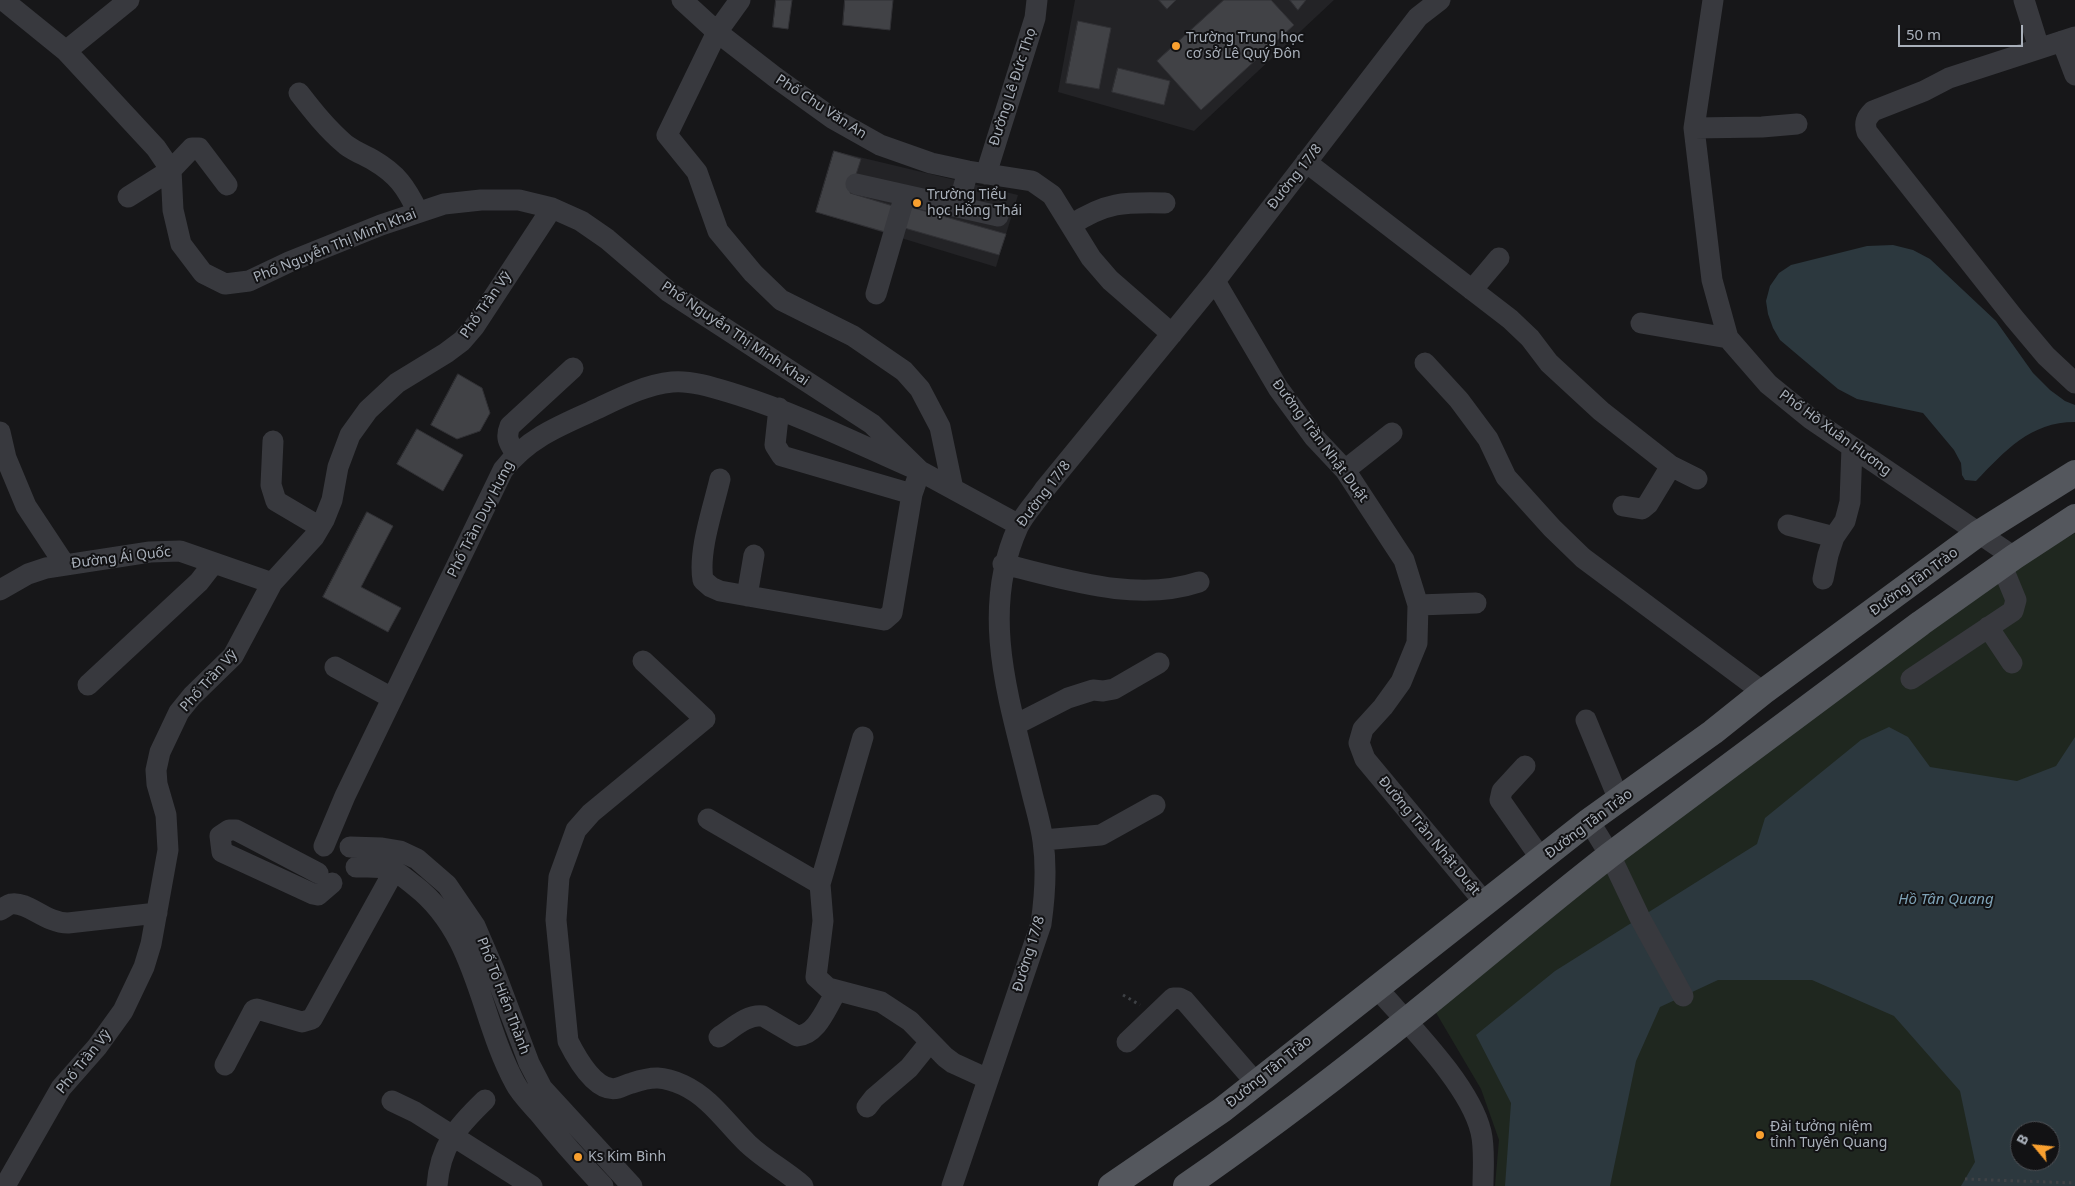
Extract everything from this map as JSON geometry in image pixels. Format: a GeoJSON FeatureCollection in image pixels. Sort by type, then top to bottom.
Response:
{"type":"FeatureCollection","features":[{"type":"Feature","properties":{"kind":"main road","name":"Đường Tân Trào"},"geometry":{"type":"LineString","coordinates":[[1111,1186],[1222,1110],[1376,987],[1386,982],[1589,822],[1713,732],[1763,692],[1979,533],[2075,473]]}},
{"type":"Feature","properties":{"kind":"main road"},"geometry":{"type":"LineString","coordinates":[[1186,1186],[1247,1144],[1406,1021],[1563,891],[1610,855],[1921,623],[2008,561],[2075,517]]}},
{"type":"Feature","properties":{"kind":"street"},"geometry":{"type":"LineString","coordinates":[[3,0],[66,51],[156,148],[171,170]]}},
{"type":"Feature","properties":{"kind":"street"},"geometry":{"type":"LineString","coordinates":[[66,51],[129,0]]}},
{"type":"Feature","properties":{"kind":"street","name":"Phố Chu Văn An"},"geometry":{"type":"LineString","coordinates":[[682,0],[717,32],[775,78],[832,118],[880,145],[931,162],[977,172],[1032,180],[1052,195],[1091,258],[1110,280],[1172,334]]}},
{"type":"Feature","properties":{"kind":"street"},"geometry":{"type":"LineString","coordinates":[[740,0],[717,32],[667,135],[697,172],[718,231],[753,273],[781,300],[853,336],[904,371],[920,389],[940,427],[953,489]]}},
{"type":"Feature","properties":{"kind":"street","name":"Đường Lê Đức Thọ"},"geometry":{"type":"LineString","coordinates":[[958,207],[977,172],[1035,18],[1037,0]]}},
{"type":"Feature","properties":{"kind":"street","name":"Đường 17/8"},"geometry":{"type":"LineString","coordinates":[[952,1186],[1041,924],[1047,885],[1043,840],[999,646],[999,598],[1003,564],[1018,525],[1215,281],[1306,162],[1419,8],[1440,0]]}},
{"type":"Feature","properties":{"kind":"street","name":"Phố Hồ Xuân Hương"},"geometry":{"type":"LineString","coordinates":[[1713,0],[1694,128],[1712,280],[1728,338],[1768,384],[1812,419],[1979,533],[2008,561]]}},
{"type":"Feature","properties":{"kind":"street"},"geometry":{"type":"LineString","coordinates":[[2024,0],[2039,48]]}},
{"type":"Feature","properties":{"kind":"street"},"geometry":{"type":"LineString","coordinates":[[2075,75],[2068,39],[1950,78],[1924,91],[1873,111],[1867,117],[1865,125],[1867,132],[2014,318],[2046,356],[2075,384]]}},
{"type":"Feature","properties":{"kind":"street"},"geometry":{"type":"LineString","coordinates":[[299,93],[325,126],[348,146],[380,164],[398,178],[408,191],[418,212]]}},
{"type":"Feature","properties":{"kind":"street"},"geometry":{"type":"LineString","coordinates":[[1694,128],[1762,127],[1798,124]]}},
{"type":"Feature","properties":{"kind":"street"},"geometry":{"type":"LineString","coordinates":[[128,197],[171,170],[192,148],[199,148],[227,185]]}},
{"type":"Feature","properties":{"kind":"street"},"geometry":{"type":"LineString","coordinates":[[1306,162],[1510,319],[1581,394],[1671,466],[1698,479]]}},
{"type":"Feature","properties":{"kind":"street","name":"Phố Nguyễn Thị Minh Khai"},"geometry":{"type":"LineString","coordinates":[[171,170],[172,210],[181,244],[203,272],[225,284],[249,282],[289,262],[381,224],[444,204],[481,200],[519,200],[552,208],[581,221],[607,239],[669,292],[872,424],[920,471],[1018,525]]}},
{"type":"Feature","properties":{"kind":"street"},"geometry":{"type":"LineString","coordinates":[[856,184],[998,216]]}},
{"type":"Feature","properties":{"kind":"street"},"geometry":{"type":"LineString","coordinates":[[876,294],[905,195]]}},
{"type":"Feature","properties":{"kind":"street"},"geometry":{"type":"LineString","coordinates":[[1070,225],[1090,213],[1107,206],[1123,203],[1165,202]]}},
{"type":"Feature","properties":{"kind":"street","name":"Phố Trần Vỹ"},"geometry":{"type":"LineString","coordinates":[[5,1186],[61,1088],[97,1047],[123,1011],[144,967],[157,913],[168,850],[166,815],[157,784],[156,770],[160,752],[179,712],[237,650],[272,583],[314,537],[332,500],[338,467],[350,435],[368,410],[397,383],[446,353],[468,334],[552,208]]}},
{"type":"Feature","properties":{"kind":"street"},"geometry":{"type":"LineString","coordinates":[[1472,290],[1499,258]]}},
{"type":"Feature","properties":{"kind":"street","name":"Đường Trần Nhật Duật"},"geometry":{"type":"LineString","coordinates":[[1215,281],[1278,388],[1314,437],[1345,470],[1404,560],[1418,605],[1416,643],[1401,682],[1384,706],[1363,729],[1359,743],[1365,759],[1485,903]]}},
{"type":"Feature","properties":{"kind":"street"},"geometry":{"type":"LineString","coordinates":[[1641,324],[1728,338]]}},
{"type":"Feature","properties":{"kind":"street"},"geometry":{"type":"LineString","coordinates":[[1425,363],[1459,400],[1488,439],[1506,478],[1552,528],[1583,558],[1763,692]]}},
{"type":"Feature","properties":{"kind":"street"},"geometry":{"type":"LineString","coordinates":[[516,454],[508,441],[507,434],[510,426],[573,368]]}},
{"type":"Feature","properties":{"kind":"street","name":"Phố Trần Duy Hưng"},"geometry":{"type":"LineString","coordinates":[[324,846],[345,796],[503,470],[516,454],[542,435],[650,386],[674,382],[712,387],[778,408],[920,471]]}},
{"type":"Feature","properties":{"kind":"street"},"geometry":{"type":"LineString","coordinates":[[778,408],[776,445],[782,456],[912,494]]}},
{"type":"Feature","properties":{"kind":"street"},"geometry":{"type":"LineString","coordinates":[[0,432],[6,458],[26,506],[65,564]]}},
{"type":"Feature","properties":{"kind":"street"},"geometry":{"type":"LineString","coordinates":[[1345,470],[1392,432]]}},
{"type":"Feature","properties":{"kind":"street"},"geometry":{"type":"LineString","coordinates":[[274,441],[271,485],[276,501],[320,527]]}},
{"type":"Feature","properties":{"kind":"street"},"geometry":{"type":"LineString","coordinates":[[1823,579],[1834,537],[1845,521],[1850,502],[1852,447]]}},
{"type":"Feature","properties":{"kind":"street"},"geometry":{"type":"LineString","coordinates":[[1623,506],[1642,509],[1648,504],[1671,466]]}},
{"type":"Feature","properties":{"kind":"street"},"geometry":{"type":"LineString","coordinates":[[720,479],[706,541],[701,570],[702,580],[720,591],[884,620],[892,614],[894,608],[912,494],[920,471]]}},
{"type":"Feature","properties":{"kind":"street"},"geometry":{"type":"LineString","coordinates":[[1788,525],[1834,537]]}},
{"type":"Feature","properties":{"kind":"street","name":"Đường Ái Quốc"},"geometry":{"type":"LineString","coordinates":[[0,590],[28,574],[65,564],[150,552],[180,551],[272,583]]}},
{"type":"Feature","properties":{"kind":"street"},"geometry":{"type":"LineString","coordinates":[[746,596],[754,554]]}},
{"type":"Feature","properties":{"kind":"street"},"geometry":{"type":"LineString","coordinates":[[1911,679],[2013,611],[2016,600],[2008,561]]}},
{"type":"Feature","properties":{"kind":"street"},"geometry":{"type":"LineString","coordinates":[[88,685],[199,582],[213,564]]}},
{"type":"Feature","properties":{"kind":"street"},"geometry":{"type":"LineString","coordinates":[[1003,564],[1091,585],[1137,590],[1183,587],[1199,582]]}},
{"type":"Feature","properties":{"kind":"street"},"geometry":{"type":"LineString","coordinates":[[1418,605],[1476,603]]}},
{"type":"Feature","properties":{"kind":"street"},"geometry":{"type":"LineString","coordinates":[[1988,627],[2012,663]]}},
{"type":"Feature","properties":{"kind":"street"},"geometry":{"type":"LineString","coordinates":[[643,661],[706,719],[591,813],[576,830],[559,877],[556,920],[568,1041],[586,1071],[608,1088],[616,1089],[655,1077],[668,1079],[686,1086],[710,1103],[749,1145],[803,1186]]}},
{"type":"Feature","properties":{"kind":"street"},"geometry":{"type":"LineString","coordinates":[[1016,725],[1068,698],[1093,690],[1114,689],[1159,663]]}},
{"type":"Feature","properties":{"kind":"street"},"geometry":{"type":"LineString","coordinates":[[335,667],[392,698]]}},
{"type":"Feature","properties":{"kind":"street"},"geometry":{"type":"LineString","coordinates":[[1586,720],[1619,800]]}},
{"type":"Feature","properties":{"kind":"street"},"geometry":{"type":"LineString","coordinates":[[863,737],[820,884],[823,921],[816,977],[828,988],[881,1002],[910,1021],[953,1063],[988,1079]]}},
{"type":"Feature","properties":{"kind":"street"},"geometry":{"type":"LineString","coordinates":[[1525,766],[1502,791],[1500,800],[1542,860]]}},
{"type":"Feature","properties":{"kind":"street"},"geometry":{"type":"LineString","coordinates":[[1043,840],[1095,837],[1155,805]]}},
{"type":"Feature","properties":{"kind":"street"},"geometry":{"type":"LineString","coordinates":[[708,819],[820,884]]}},
{"type":"Feature","properties":{"kind":"street"},"geometry":{"type":"LineString","coordinates":[[1589,822],[1610,855],[1640,918],[1683,996]]}},
{"type":"Feature","properties":{"kind":"street","name":"Phố Tô Hiến Thành"},"geometry":{"type":"LineString","coordinates":[[324,846],[336,842],[353,857],[394,871],[422,892],[447,918],[464,949],[480,988],[504,1060],[516,1085],[570,1152],[603,1186]]}},
{"type":"Feature","properties":{"kind":"street"},"geometry":{"type":"LineString","coordinates":[[324,846],[320,850],[316,861],[325,878],[338,884],[350,878],[353,857]]}},
{"type":"Feature","properties":{"kind":"street","name":"Phố Tô Hiến Thành"},"geometry":{"type":"LineString","coordinates":[[353,857],[382,848],[400,851],[417,859],[447,885],[475,926],[494,970],[529,1063],[542,1088],[632,1186]]}},
{"type":"Feature","properties":{"kind":"street"},"geometry":{"type":"LineString","coordinates":[[225,1065],[254,1010],[257,1008],[302,1022],[312,1019],[394,871]]}},
{"type":"Feature","properties":{"kind":"street"},"geometry":{"type":"LineString","coordinates":[[0,910],[10,904],[26,906],[57,923],[157,913]]}},
{"type":"Feature","properties":{"kind":"street"},"geometry":{"type":"LineString","coordinates":[[1376,987],[1450,1073],[1471,1106],[1481,1133],[1483,1186]]}},
{"type":"Feature","properties":{"kind":"street"},"geometry":{"type":"LineString","coordinates":[[719,1037],[751,1017],[757,1016],[763,1016],[797,1036],[803,1036],[816,1025],[837,990]]}},
{"type":"Feature","properties":{"kind":"street"},"geometry":{"type":"LineString","coordinates":[[1127,1042],[1172,998],[1179,998],[1185,1001],[1256,1083]]}},
{"type":"Feature","properties":{"kind":"street"},"geometry":{"type":"LineString","coordinates":[[867,1107],[874,1098],[910,1068],[930,1042]]}},
{"type":"Feature","properties":{"kind":"street"},"geometry":{"type":"LineString","coordinates":[[437,1186],[438,1171],[444,1151],[463,1122],[485,1100]]}},
{"type":"Feature","properties":{"kind":"street"},"geometry":{"type":"LineString","coordinates":[[392,1101],[416,1112],[532,1186]]}},
{"type":"Feature","properties":{"kind":"path"},"geometry":{"type":"LineString","coordinates":[[1965,1179],[2075,1183]]}},
{"type":"Feature","properties":{"kind":"shaded area","name":"Trường Trung học cơ sở Lê Quý Đôn"},"geometry":{"type":"Polygon","coordinates":[[[1075,0],[1334,0],[1194,131],[1058,92],[1075,0]]]}},
{"type":"Feature","properties":{"kind":"shaded area","name":"Trường Tiểu học Hồng Thái"},"geometry":{"type":"Polygon","coordinates":[[[834,151],[1018,195],[996,267],[816,212],[834,151]]]}},
{"type":"Feature","properties":{"kind":"shaded area"},"geometry":{"type":"Polygon","coordinates":[[[2075,533],[2075,1186],[1495,1186],[1499,1140],[1481,1089],[1435,1011],[1920,623],[2075,533]]]}},
{"type":"Feature","properties":{"kind":"water"},"geometry":{"type":"Polygon","coordinates":[[[1893,245],[1913,250],[1930,259],[1996,321],[2033,373],[2050,390],[2065,401],[2075,405],[2075,422],[2059,423],[2032,433],[2008,449],[1976,481],[1965,480],[1962,475],[1961,463],[1954,450],[1923,413],[1857,399],[1838,389],[1780,340],[1773,328],[1766,301],[1770,286],[1779,273],[1791,265],[1867,246],[1893,245]]]}},
{"type":"Feature","properties":{"kind":"water","name":"Hồ Tân Quang"},"geometry":{"type":"Polygon","coordinates":[[[1889,727],[1908,737],[1930,767],[2017,781],[2056,766],[2075,737],[2075,1186],[1961,1186],[1975,1162],[1960,1091],[1894,1016],[1812,980],[1718,980],[1660,1007],[1636,1061],[1610,1186],[1505,1186],[1511,1103],[1476,1035],[1555,971],[1757,844],[1765,818],[1861,740],[1889,727]]]}},
{"type":"Feature","properties":{"kind":"building"},"geometry":{"type":"Polygon","coordinates":[[[776,0],[792,0],[788,29],[773,27],[776,0]]]}},
{"type":"Feature","properties":{"kind":"building"},"geometry":{"type":"Polygon","coordinates":[[[845,0],[893,0],[890,30],[843,25],[845,0]]]}},
{"type":"Feature","properties":{"kind":"building"},"geometry":{"type":"Polygon","coordinates":[[[1159,0],[1176,0],[1167,9],[1159,0]]]}},
{"type":"Feature","properties":{"kind":"building"},"geometry":{"type":"Polygon","coordinates":[[[1224,0],[1271,0],[1294,25],[1201,110],[1157,61],[1224,0]]]}},
{"type":"Feature","properties":{"kind":"building"},"geometry":{"type":"Polygon","coordinates":[[[1290,0],[1306,0],[1298,10],[1290,0]]]}},
{"type":"Feature","properties":{"kind":"building"},"geometry":{"type":"Polygon","coordinates":[[[1078,21],[1111,28],[1099,89],[1066,83],[1078,21]]]}},
{"type":"Feature","properties":{"kind":"building"},"geometry":{"type":"Polygon","coordinates":[[[1118,68],[1170,81],[1164,105],[1112,92],[1118,68]]]}},
{"type":"Feature","properties":{"kind":"building"},"geometry":{"type":"Polygon","coordinates":[[[834,151],[861,159],[850,193],[893,206],[885,232],[816,212],[834,151]]]}},
{"type":"Feature","properties":{"kind":"building"},"geometry":{"type":"Polygon","coordinates":[[[907,206],[1006,234],[999,255],[901,227],[907,206]]]}},
{"type":"Feature","properties":{"kind":"building"},"geometry":{"type":"Polygon","coordinates":[[[458,374],[482,388],[490,413],[480,431],[457,439],[431,425],[458,374]]]}},
{"type":"Feature","properties":{"kind":"building"},"geometry":{"type":"Polygon","coordinates":[[[417,429],[463,455],[443,491],[397,464],[417,429]]]}},
{"type":"Feature","properties":{"kind":"building"},"geometry":{"type":"Polygon","coordinates":[[[367,512],[393,526],[361,587],[401,608],[388,632],[323,597],[367,512]]]}},
{"type":"Feature","properties":{"kind":"place","name":"Trường Trung học cơ sở Lê Quý Đôn"},"geometry":{"type":"Point","coordinates":[1176,46]}},
{"type":"Feature","properties":{"kind":"place","name":"Trường Tiểu học Hồng Thái"},"geometry":{"type":"Point","coordinates":[917,203]}},
{"type":"Feature","properties":{"kind":"place","name":"Đài tưởng niệm tỉnh Tuyên Quang"},"geometry":{"type":"Point","coordinates":[1760,1135]}},
{"type":"Feature","properties":{"kind":"place","name":"Ks Kim Bình"},"geometry":{"type":"Point","coordinates":[578,1157]}}]}
